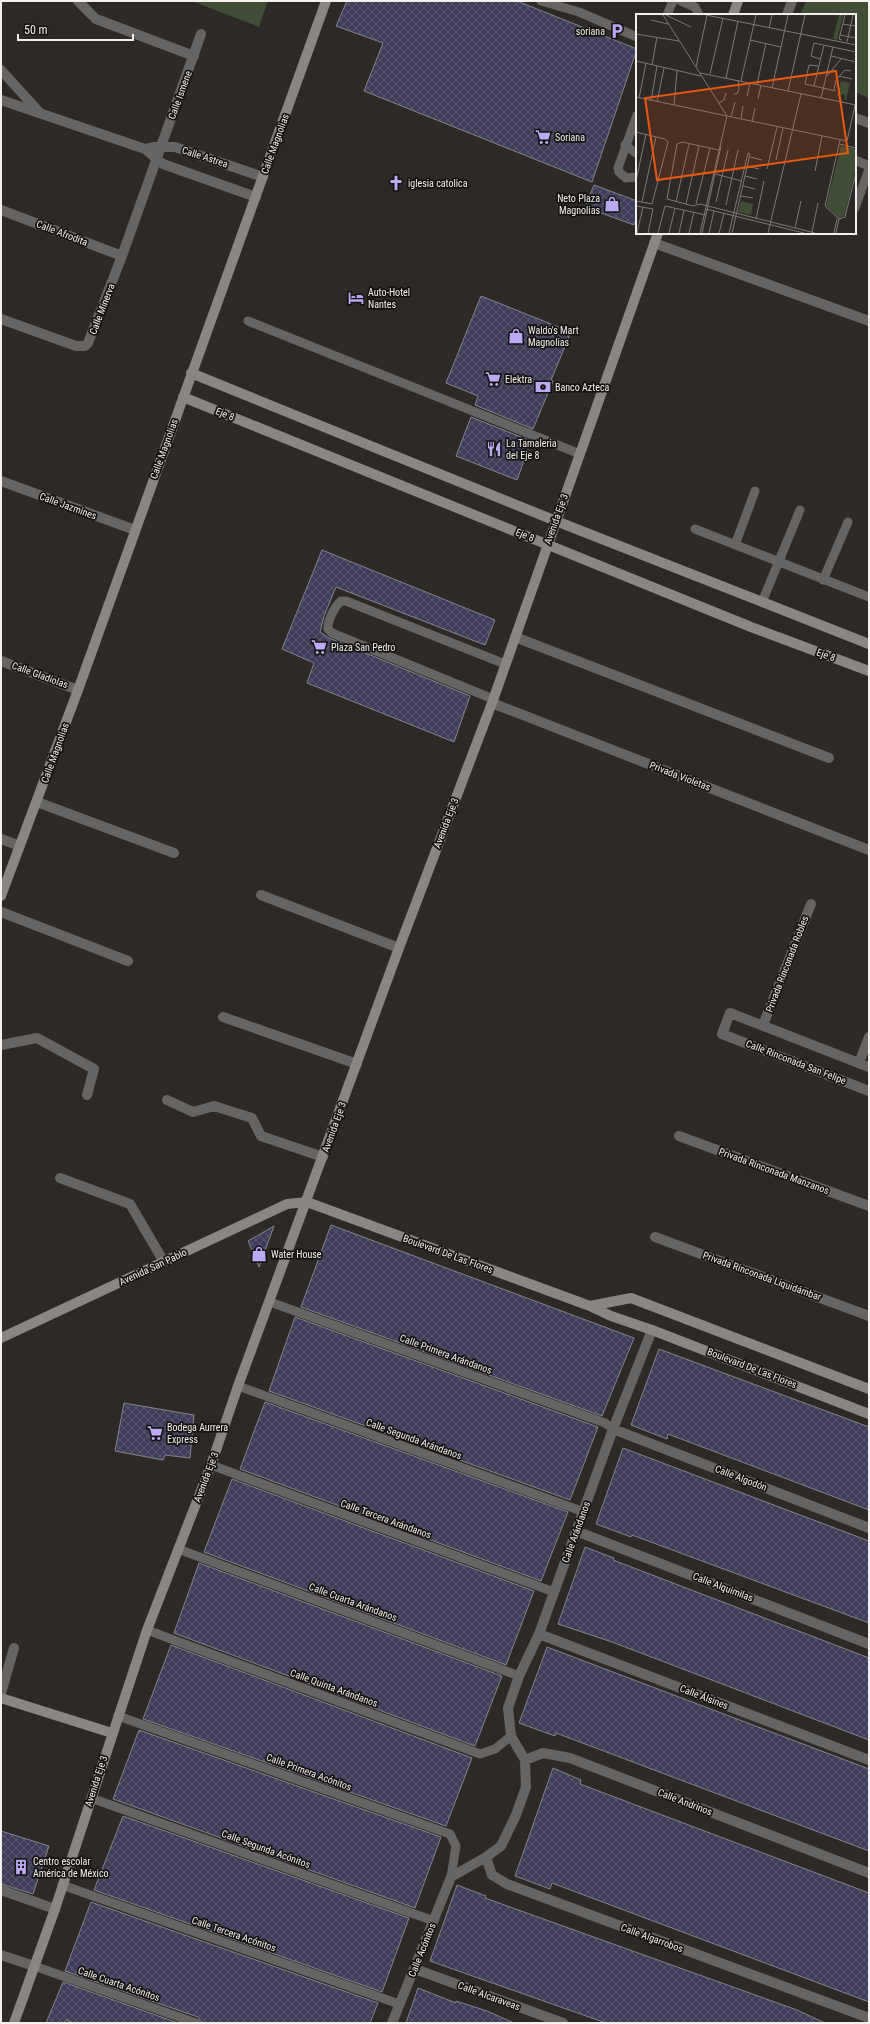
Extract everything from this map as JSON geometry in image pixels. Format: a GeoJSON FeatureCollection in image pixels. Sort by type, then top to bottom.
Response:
{"type":"FeatureCollection","features":[{"type":"Feature","properties":{"kind":"main road","name":"Calle Magnolias"},"geometry":{"type":"LineString","coordinates":[[1,896],[78,690],[326,1]]}},
{"type":"Feature","properties":{"kind":"main road"},"geometry":{"type":"LineString","coordinates":[[733,14],[738,1]]}},
{"type":"Feature","properties":{"kind":"main road","name":"Avenida Eje 3"},"geometry":{"type":"LineString","coordinates":[[14,2023],[55,1908],[147,1630],[211,1465],[238,1386],[307,1202],[399,948],[506,664],[656,238]]}},
{"type":"Feature","properties":{"kind":"main road"},"geometry":{"type":"LineString","coordinates":[[191,373],[556,521],[869,644]]}},
{"type":"Feature","properties":{"kind":"main road","name":"Eje 8"},"geometry":{"type":"LineString","coordinates":[[183,397],[751,627],[869,671]]}},
{"type":"Feature","properties":{"kind":"main road","name":"Avenida San Pablo"},"geometry":{"type":"LineString","coordinates":[[1,1338],[287,1204],[307,1202]]}},
{"type":"Feature","properties":{"kind":"main road","name":"Boulevard De Las Flores"},"geometry":{"type":"LineString","coordinates":[[307,1202],[590,1306],[611,1316],[652,1330],[869,1414]]}},
{"type":"Feature","properties":{"kind":"main road"},"geometry":{"type":"LineString","coordinates":[[590,1306],[631,1298],[869,1389]]}},
{"type":"Feature","properties":{"kind":"main road"},"geometry":{"type":"LineString","coordinates":[[1,1698],[112,1733]]}},
{"type":"Feature","properties":{"kind":"street"},"geometry":{"type":"LineString","coordinates":[[78,1],[96,19],[194,56]]}},
{"type":"Feature","properties":{"kind":"street"},"geometry":{"type":"LineString","coordinates":[[787,14],[792,1]]}},
{"type":"Feature","properties":{"kind":"street","name":"Calle Ismene"},"geometry":{"type":"LineString","coordinates":[[122,256],[201,34]]}},
{"type":"Feature","properties":{"kind":"street","name":"Calle Astrea"},"geometry":{"type":"LineString","coordinates":[[1,70],[41,114]]}},
{"type":"Feature","properties":{"kind":"street","name":"Calle Astrea"},"geometry":{"type":"LineString","coordinates":[[1,100],[146,149],[157,160],[256,197]]}},
{"type":"Feature","properties":{"kind":"street"},"geometry":{"type":"LineString","coordinates":[[856,118],[869,123]]}},
{"type":"Feature","properties":{"kind":"street","name":"Calle Astrea"},"geometry":{"type":"LineString","coordinates":[[146,149],[161,146],[175,147],[263,177]]}},
{"type":"Feature","properties":{"kind":"street","name":"Calle Afrodita"},"geometry":{"type":"LineString","coordinates":[[1,210],[122,256]]}},
{"type":"Feature","properties":{"kind":"street"},"geometry":{"type":"LineString","coordinates":[[656,238],[869,321]]}},
{"type":"Feature","properties":{"kind":"street","name":"Calle Minerva"},"geometry":{"type":"LineString","coordinates":[[1,319],[76,346],[85,346],[90,339],[122,256]]}},
{"type":"Feature","properties":{"kind":"street","name":"Calle Jazmines"},"geometry":{"type":"LineString","coordinates":[[1,481],[135,530]]}},
{"type":"Feature","properties":{"kind":"street"},"geometry":{"type":"LineString","coordinates":[[515,637],[829,758]]}},
{"type":"Feature","properties":{"kind":"street","name":"Calle Gladiolas"},"geometry":{"type":"LineString","coordinates":[[1,661],[78,690]]}},
{"type":"Feature","properties":{"kind":"street","name":"Privada Violetas"},"geometry":{"type":"LineString","coordinates":[[492,701],[869,850]]}},
{"type":"Feature","properties":{"kind":"street"},"geometry":{"type":"LineString","coordinates":[[37,802],[174,853]]}},
{"type":"Feature","properties":{"kind":"street"},"geometry":{"type":"LineString","coordinates":[[1,839],[20,846]]}},
{"type":"Feature","properties":{"kind":"street"},"geometry":{"type":"LineString","coordinates":[[261,895],[399,948]]}},
{"type":"Feature","properties":{"kind":"street","name":"Privada Rinconada Robles"},"geometry":{"type":"LineString","coordinates":[[763,1025],[811,904]]}},
{"type":"Feature","properties":{"kind":"street"},"geometry":{"type":"LineString","coordinates":[[1,912],[128,961]]}},
{"type":"Feature","properties":{"kind":"street","name":"Calle Rinconada San Felipe"},"geometry":{"type":"LineString","coordinates":[[763,1025],[730,1013],[722,1034],[869,1091]]}},
{"type":"Feature","properties":{"kind":"street"},"geometry":{"type":"LineString","coordinates":[[222,1017],[357,1064]]}},
{"type":"Feature","properties":{"kind":"street"},"geometry":{"type":"LineString","coordinates":[[763,1025],[869,1067]]}},
{"type":"Feature","properties":{"kind":"street"},"geometry":{"type":"LineString","coordinates":[[858,1062],[869,1037]]}},
{"type":"Feature","properties":{"kind":"street"},"geometry":{"type":"LineString","coordinates":[[1,1046],[37,1038],[94,1069],[87,1095]]}},
{"type":"Feature","properties":{"kind":"street"},"geometry":{"type":"LineString","coordinates":[[167,1100],[193,1112],[214,1106],[252,1118],[261,1136],[323,1157]]}},
{"type":"Feature","properties":{"kind":"street","name":"Privada Rinconada Manzanos"},"geometry":{"type":"LineString","coordinates":[[679,1136],[869,1206]]}},
{"type":"Feature","properties":{"kind":"street"},"geometry":{"type":"LineString","coordinates":[[60,1178],[130,1204],[164,1262]]}},
{"type":"Feature","properties":{"kind":"street","name":"Privada Rinconada Liquidámbar"},"geometry":{"type":"LineString","coordinates":[[655,1237],[869,1316]]}},
{"type":"Feature","properties":{"kind":"street","name":"Calle Arándanos"},"geometry":{"type":"LineString","coordinates":[[511,1736],[508,1708],[519,1676],[539,1634],[576,1531],[652,1330]]}},
{"type":"Feature","properties":{"kind":"street","name":"Calle Algodón"},"geometry":{"type":"LineString","coordinates":[[614,1429],[869,1528]]}},
{"type":"Feature","properties":{"kind":"street","name":"Calle Alquimilas"},"geometry":{"type":"LineString","coordinates":[[576,1531],[869,1644]]}},
{"type":"Feature","properties":{"kind":"street","name":"Calle Álsines"},"geometry":{"type":"LineString","coordinates":[[539,1634],[869,1760]]}},
{"type":"Feature","properties":{"kind":"street"},"geometry":{"type":"LineString","coordinates":[[1,1693],[14,1648]]}},
{"type":"Feature","properties":{"kind":"street"},"geometry":{"type":"LineString","coordinates":[[451,1877],[486,1857],[501,1846],[516,1815],[526,1787],[525,1760],[511,1736]]}},
{"type":"Feature","properties":{"kind":"street","name":"Calle Andrinos"},"geometry":{"type":"LineString","coordinates":[[525,1760],[543,1753],[570,1758],[869,1873]]}},
{"type":"Feature","properties":{"kind":"street","name":"Calle Algarrobos"},"geometry":{"type":"LineString","coordinates":[[486,1857],[492,1875],[507,1884],[869,2018]]}},
{"type":"Feature","properties":{"kind":"street","name":"Calle Acónitos"},"geometry":{"type":"LineString","coordinates":[[392,2023],[451,1877]]}},
{"type":"Feature","properties":{"kind":"street"},"geometry":{"type":"LineString","coordinates":[[1,1890],[55,1908]]}},
{"type":"Feature","properties":{"kind":"street"},"geometry":{"type":"LineString","coordinates":[[1,1955],[34,1966]]}},
{"type":"Feature","properties":{"kind":"street","name":"Calle Alcaraveas"},"geometry":{"type":"LineString","coordinates":[[415,1969],[563,2023]]}},
{"type":"Feature","properties":{"kind":"lane"},"geometry":{"type":"LineString","coordinates":[[541,1],[578,12],[636,37]]}},
{"type":"Feature","properties":{"kind":"lane"},"geometry":{"type":"LineString","coordinates":[[667,14],[672,1]]}},
{"type":"Feature","properties":{"kind":"lane"},"geometry":{"type":"LineString","coordinates":[[681,1],[695,7],[698,14]]}},
{"type":"Feature","properties":{"kind":"lane"},"geometry":{"type":"LineString","coordinates":[[636,118],[619,164],[619,172],[626,178],[636,177]]}},
{"type":"Feature","properties":{"kind":"lane"},"geometry":{"type":"LineString","coordinates":[[625,145],[636,153]]}},
{"type":"Feature","properties":{"kind":"lane"},"geometry":{"type":"LineString","coordinates":[[856,160],[869,166]]}},
{"type":"Feature","properties":{"kind":"lane"},"geometry":{"type":"LineString","coordinates":[[856,205],[869,169]]}},
{"type":"Feature","properties":{"kind":"lane"},"geometry":{"type":"LineString","coordinates":[[248,321],[580,454]]}},
{"type":"Feature","properties":{"kind":"lane"},"geometry":{"type":"LineString","coordinates":[[735,545],[755,491]]}},
{"type":"Feature","properties":{"kind":"lane"},"geometry":{"type":"LineString","coordinates":[[762,602],[800,510]]}},
{"type":"Feature","properties":{"kind":"lane"},"geometry":{"type":"LineString","coordinates":[[823,580],[848,522]]}},
{"type":"Feature","properties":{"kind":"lane"},"geometry":{"type":"LineString","coordinates":[[695,529],[869,598]]}},
{"type":"Feature","properties":{"kind":"lane"},"geometry":{"type":"LineString","coordinates":[[492,701],[332,633],[328,630],[328,624],[338,604],[341,600],[346,600],[506,664]]}},
{"type":"Feature","properties":{"kind":"lane","name":"Calle Primera Arándanos"},"geometry":{"type":"LineString","coordinates":[[270,1302],[605,1423],[614,1429]]}},
{"type":"Feature","properties":{"kind":"lane","name":"Calle Segunda Arándanos"},"geometry":{"type":"LineString","coordinates":[[238,1386],[584,1512]]}},
{"type":"Feature","properties":{"kind":"lane","name":"Calle Tercera Arándanos"},"geometry":{"type":"LineString","coordinates":[[211,1465],[554,1592]]}},
{"type":"Feature","properties":{"kind":"lane","name":"Calle Cuarta Arándanos"},"geometry":{"type":"LineString","coordinates":[[178,1549],[519,1676]]}},
{"type":"Feature","properties":{"kind":"lane","name":"Calle Quinta Arándanos"},"geometry":{"type":"LineString","coordinates":[[147,1630],[480,1754],[495,1749],[511,1736]]}},
{"type":"Feature","properties":{"kind":"lane","name":"Calle Primera Acónitos"},"geometry":{"type":"LineString","coordinates":[[118,1716],[450,1834],[456,1846],[451,1877]]}},
{"type":"Feature","properties":{"kind":"lane","name":"Calle Segunda Acónitos"},"geometry":{"type":"LineString","coordinates":[[91,1798],[434,1922]]}},
{"type":"Feature","properties":{"kind":"lane","name":"Calle Tercera Acónitos"},"geometry":{"type":"LineString","coordinates":[[62,1885],[399,2004]]}},
{"type":"Feature","properties":{"kind":"lane","name":"Calle Cuarta Acónitos"},"geometry":{"type":"LineString","coordinates":[[34,1966],[196,2023]]}},
{"type":"Feature","properties":{"kind":"green space"},"geometry":{"type":"Polygon","coordinates":[[[192,1],[268,1],[259,27],[192,1]]]}},
{"type":"Feature","properties":{"kind":"green space"},"geometry":{"type":"Polygon","coordinates":[[[806,1],[869,1],[869,98],[856,92],[856,14],[800,14],[806,1]]]}},
{"type":"Feature","properties":{"kind":"building","name":"Soriana"},"geometry":{"type":"Polygon","coordinates":[[[347,1],[517,1],[636,49],[636,52],[592,182],[364,91],[383,43],[336,26],[347,1]]]}},
{"type":"Feature","properties":{"kind":"building","name":"Neto Plaza Magnolias"},"geometry":{"type":"Polygon","coordinates":[[[594,185],[636,201],[636,220],[634,225],[585,207],[594,185]]]}},
{"type":"Feature","properties":{"kind":"building"},"geometry":{"type":"Polygon","coordinates":[[[481,296],[571,332],[533,429],[475,405],[478,396],[446,383],[481,296]]]}},
{"type":"Feature","properties":{"kind":"building","name":"La Tamaleria del Eje 8"},"geometry":{"type":"Polygon","coordinates":[[[471,417],[531,441],[517,480],[456,456],[471,417]]]}},
{"type":"Feature","properties":{"kind":"building","name":"Plaza San Pedro"},"geometry":{"type":"Polygon","coordinates":[[[322,550],[495,620],[485,645],[336,587],[324,616],[320,632],[329,638],[470,696],[454,742],[307,683],[314,663],[282,649],[322,550]]]}},
{"type":"Feature","properties":{"kind":"building"},"geometry":{"type":"Polygon","coordinates":[[[331,1225],[634,1338],[602,1416],[301,1307],[331,1225]]]}},
{"type":"Feature","properties":{"kind":"building","name":"Water House"},"geometry":{"type":"Polygon","coordinates":[[[274,1226],[259,1267],[248,1241],[274,1226]]]}},
{"type":"Feature","properties":{"kind":"building"},"geometry":{"type":"Polygon","coordinates":[[[295,1317],[598,1427],[570,1500],[269,1391],[295,1317]]]}},
{"type":"Feature","properties":{"kind":"building"},"geometry":{"type":"Polygon","coordinates":[[[659,1349],[869,1427],[869,1510],[668,1434],[667,1439],[631,1425],[659,1349]]]}},
{"type":"Feature","properties":{"kind":"building"},"geometry":{"type":"Polygon","coordinates":[[[265,1402],[568,1512],[541,1581],[240,1469],[265,1402]]]}},
{"type":"Feature","properties":{"kind":"building","name":"Bodega Aurrera Express"},"geometry":{"type":"Polygon","coordinates":[[[124,1403],[194,1415],[190,1458],[165,1455],[163,1460],[115,1451],[124,1403]]]}},
{"type":"Feature","properties":{"kind":"building"},"geometry":{"type":"Polygon","coordinates":[[[623,1448],[869,1541],[869,1623],[632,1535],[631,1537],[596,1524],[623,1448]]]}},
{"type":"Feature","properties":{"kind":"building"},"geometry":{"type":"Polygon","coordinates":[[[232,1479],[534,1591],[506,1665],[204,1552],[232,1479]]]}},
{"type":"Feature","properties":{"kind":"building"},"geometry":{"type":"Polygon","coordinates":[[[585,1547],[614,1558],[613,1560],[869,1658],[869,1740],[612,1642],[558,1624],[585,1547]]]}},
{"type":"Feature","properties":{"kind":"building"},"geometry":{"type":"Polygon","coordinates":[[[199,1563],[502,1676],[475,1746],[174,1633],[199,1563]]]}},
{"type":"Feature","properties":{"kind":"building"},"geometry":{"type":"Polygon","coordinates":[[[171,1645],[472,1758],[446,1826],[143,1719],[171,1645]]]}},
{"type":"Feature","properties":{"kind":"building"},"geometry":{"type":"Polygon","coordinates":[[[547,1647],[869,1769],[869,1851],[556,1733],[555,1736],[519,1723],[547,1647]]]}},
{"type":"Feature","properties":{"kind":"building"},"geometry":{"type":"Polygon","coordinates":[[[139,1730],[441,1837],[415,1908],[113,1799],[139,1730]]]}},
{"type":"Feature","properties":{"kind":"building"},"geometry":{"type":"Polygon","coordinates":[[[553,1768],[581,1780],[580,1784],[869,1893],[869,2002],[552,1883],[550,1889],[515,1876],[553,1768]]]}},
{"type":"Feature","properties":{"kind":"building"},"geometry":{"type":"Polygon","coordinates":[[[123,1816],[409,1918],[382,1992],[94,1890],[123,1816]]]}},
{"type":"Feature","properties":{"kind":"building","name":"Centro escolar América de México"},"geometry":{"type":"Polygon","coordinates":[[[1,1831],[49,1846],[33,1894],[1,1884],[1,1831]]]}},
{"type":"Feature","properties":{"kind":"building"},"geometry":{"type":"Polygon","coordinates":[[[457,1885],[486,1896],[485,1898],[797,2010],[825,2023],[606,2023],[430,1961],[457,1885]]]}},
{"type":"Feature","properties":{"kind":"building"},"geometry":{"type":"Polygon","coordinates":[[[91,1902],[378,2003],[370,2023],[202,2023],[198,2017],[65,1971],[91,1902]]]}},
{"type":"Feature","properties":{"kind":"building"},"geometry":{"type":"Polygon","coordinates":[[[63,1982],[178,2023],[74,2023],[66,2020],[64,2023],[46,2023],[63,1982]]]}},
{"type":"Feature","properties":{"kind":"building"},"geometry":{"type":"Polygon","coordinates":[[[418,1988],[456,2003],[456,2001],[487,2011],[514,2023],[406,2023],[418,1988]]]}},
{"type":"Feature","properties":{"kind":"place","name":"soriana"},"geometry":{"type":"Point","coordinates":[617,31]}},
{"type":"Feature","properties":{"kind":"place","name":"Soriana"},"geometry":{"type":"Point","coordinates":[543,137]}},
{"type":"Feature","properties":{"kind":"place","name":"iglesia catolica"},"geometry":{"type":"Point","coordinates":[396,183]}},
{"type":"Feature","properties":{"kind":"place","name":"Neto Plaza Magnolias"},"geometry":{"type":"Point","coordinates":[612,204]}},
{"type":"Feature","properties":{"kind":"place","name":"Auto-Hotel Nantes"},"geometry":{"type":"Point","coordinates":[356,298]}},
{"type":"Feature","properties":{"kind":"place","name":"Waldo's Mart Magnolias"},"geometry":{"type":"Point","coordinates":[516,336]}},
{"type":"Feature","properties":{"kind":"place","name":"Elektra"},"geometry":{"type":"Point","coordinates":[493,379]}},
{"type":"Feature","properties":{"kind":"place","name":"Banco Azteca"},"geometry":{"type":"Point","coordinates":[543,387]}},
{"type":"Feature","properties":{"kind":"place","name":"La Tamaleria del Eje 8"},"geometry":{"type":"Point","coordinates":[494,449]}},
{"type":"Feature","properties":{"kind":"place","name":"Plaza San Pedro"},"geometry":{"type":"Point","coordinates":[319,647]}},
{"type":"Feature","properties":{"kind":"place","name":"Water House"},"geometry":{"type":"Point","coordinates":[259,1254]}},
{"type":"Feature","properties":{"kind":"place","name":"Bodega Aurrera Express"},"geometry":{"type":"Point","coordinates":[155,1433]}},
{"type":"Feature","properties":{"kind":"place","name":"Centro escolar América de México"},"geometry":{"type":"Point","coordinates":[21,1867]}}]}
